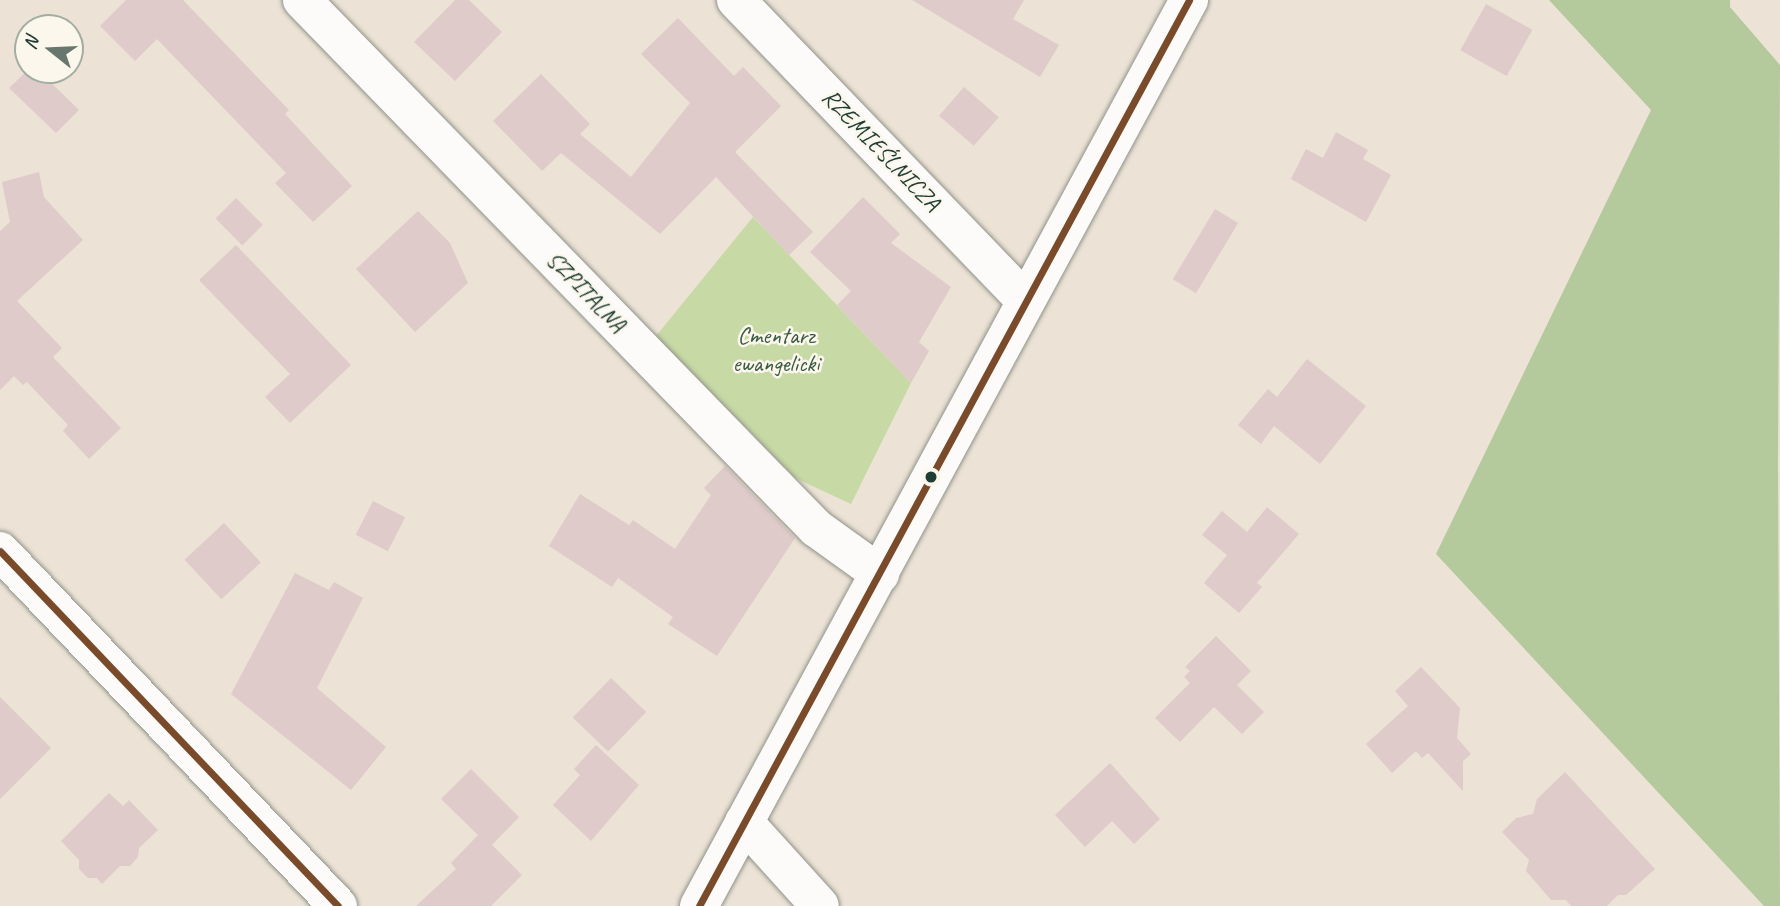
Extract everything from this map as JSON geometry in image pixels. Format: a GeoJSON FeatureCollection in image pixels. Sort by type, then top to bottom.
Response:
{"type":"FeatureCollection","features":[{"type":"Feature","properties":{"kind":"street","name":"SZPITALNA"},"geometry":{"type":"LineString","coordinates":[[302,0],[816,528],[880,574]]}},
{"type":"Feature","properties":{"kind":"street","name":"RZEMIEŚLNICZA"},"geometry":{"type":"LineString","coordinates":[[736,0],[1026,301]]}},
{"type":"Feature","properties":{"kind":"street"},"geometry":{"type":"LineString","coordinates":[[699,906],[1189,0]]}},
{"type":"Feature","properties":{"kind":"street"},"geometry":{"type":"LineString","coordinates":[[0,551],[338,906]]}},
{"type":"Feature","properties":{"kind":"street"},"geometry":{"type":"LineString","coordinates":[[744,822],[820,906]]}},
{"type":"Feature","properties":{"kind":"green space"},"geometry":{"type":"Polygon","coordinates":[[[1549,0],[1730,0],[1730,7],[1780,65],[1780,906],[1764,906],[1436,554],[1651,110],[1549,0]]]}},
{"type":"Feature","properties":{"kind":"green space","name":"Cmentarz ewangelicki"},"geometry":{"type":"Polygon","coordinates":[[[753,217],[911,383],[851,504],[795,478],[656,336],[753,217]]]}},
{"type":"Feature","properties":{"kind":"building"},"geometry":{"type":"Polygon","coordinates":[[[126,0],[183,0],[289,110],[285,114],[352,186],[313,222],[275,183],[286,173],[157,39],[135,61],[100,26],[126,0]]]}},
{"type":"Feature","properties":{"kind":"building"},"geometry":{"type":"Polygon","coordinates":[[[455,0],[469,0],[502,32],[455,81],[414,42],[455,0]]]}},
{"type":"Feature","properties":{"kind":"building"},"geometry":{"type":"Polygon","coordinates":[[[912,0],[1024,0],[1013,19],[1059,45],[1040,77],[912,0]]]}},
{"type":"Feature","properties":{"kind":"building"},"geometry":{"type":"Polygon","coordinates":[[[1486,4],[1532,30],[1507,76],[1460,50],[1486,4]]]}},
{"type":"Feature","properties":{"kind":"building"},"geometry":{"type":"Polygon","coordinates":[[[678,18],[734,76],[743,67],[781,106],[735,152],[813,232],[789,255],[716,177],[660,234],[561,153],[542,171],[493,121],[541,74],[590,124],[580,134],[631,177],[690,103],[641,54],[678,18]]]}},
{"type":"Feature","properties":{"kind":"building"},"geometry":{"type":"Polygon","coordinates":[[[14,83],[52,84],[79,110],[56,133],[9,88],[14,83]]]}},
{"type":"Feature","properties":{"kind":"building"},"geometry":{"type":"Polygon","coordinates":[[[964,87],[999,117],[974,146],[939,116],[964,87]]]}},
{"type":"Feature","properties":{"kind":"building"},"geometry":{"type":"Polygon","coordinates":[[[1336,132],[1368,150],[1363,159],[1391,175],[1366,222],[1291,179],[1306,149],[1323,158],[1336,132]]]}},
{"type":"Feature","properties":{"kind":"building"},"geometry":{"type":"Polygon","coordinates":[[[39,172],[44,197],[83,240],[17,301],[62,348],[53,357],[121,428],[89,459],[63,431],[68,425],[27,382],[23,385],[14,376],[0,390],[0,231],[10,222],[2,182],[39,172]]]}},
{"type":"Feature","properties":{"kind":"building"},"geometry":{"type":"Polygon","coordinates":[[[863,197],[900,234],[891,243],[951,287],[919,342],[929,351],[911,383],[837,305],[851,291],[810,252],[863,197]]]}},
{"type":"Feature","properties":{"kind":"building"},"geometry":{"type":"Polygon","coordinates":[[[236,198],[263,225],[242,245],[215,219],[236,198]]]}},
{"type":"Feature","properties":{"kind":"building"},"geometry":{"type":"Polygon","coordinates":[[[1215,209],[1238,223],[1196,293],[1173,279],[1215,209]]]}},
{"type":"Feature","properties":{"kind":"building"},"geometry":{"type":"Polygon","coordinates":[[[418,211],[450,243],[468,283],[415,332],[356,269],[418,211]]]}},
{"type":"Feature","properties":{"kind":"building"},"geometry":{"type":"Polygon","coordinates":[[[236,245],[351,365],[290,423],[265,397],[290,374],[199,280],[236,245]]]}},
{"type":"Feature","properties":{"kind":"building"},"geometry":{"type":"Polygon","coordinates":[[[1307,359],[1366,406],[1320,464],[1274,426],[1261,444],[1238,425],[1268,389],[1277,397],[1307,359]]]}},
{"type":"Feature","properties":{"kind":"building"},"geometry":{"type":"Polygon","coordinates":[[[725,466],[795,538],[717,656],[668,624],[673,617],[618,578],[612,587],[549,546],[580,494],[629,525],[633,520],[675,549],[711,495],[704,488],[725,466]]]}},
{"type":"Feature","properties":{"kind":"building"},"geometry":{"type":"Polygon","coordinates":[[[373,501],[405,517],[388,551],[356,535],[373,501]]]}},
{"type":"Feature","properties":{"kind":"building"},"geometry":{"type":"Polygon","coordinates":[[[1267,507],[1299,534],[1257,583],[1262,587],[1239,613],[1204,583],[1227,555],[1202,535],[1222,511],[1247,532],[1267,507]]]}},
{"type":"Feature","properties":{"kind":"building"},"geometry":{"type":"Polygon","coordinates":[[[224,523],[261,562],[221,599],[185,560],[224,523]]]}},
{"type":"Feature","properties":{"kind":"building"},"geometry":{"type":"Polygon","coordinates":[[[295,573],[329,590],[334,582],[363,598],[317,688],[386,747],[351,790],[231,694],[295,573]]]}},
{"type":"Feature","properties":{"kind":"building"},"geometry":{"type":"Polygon","coordinates":[[[1216,636],[1251,671],[1237,685],[1264,712],[1242,734],[1214,707],[1180,742],[1155,718],[1190,683],[1184,677],[1190,671],[1185,667],[1216,636]]]}},
{"type":"Feature","properties":{"kind":"building"},"geometry":{"type":"Polygon","coordinates":[[[1421,667],[1460,708],[1457,738],[1471,754],[1463,761],[1463,791],[1428,753],[1422,758],[1416,751],[1392,773],[1366,744],[1408,706],[1395,691],[1421,667]]]}},
{"type":"Feature","properties":{"kind":"building"},"geometry":{"type":"Polygon","coordinates":[[[611,678],[646,712],[608,752],[573,718],[611,678]]]}},
{"type":"Feature","properties":{"kind":"building"},"geometry":{"type":"Polygon","coordinates":[[[0,697],[51,748],[0,799],[0,697]]]}},
{"type":"Feature","properties":{"kind":"building"},"geometry":{"type":"Polygon","coordinates":[[[596,745],[639,785],[591,841],[553,805],[580,775],[574,769],[596,745]]]}},
{"type":"Feature","properties":{"kind":"building"},"geometry":{"type":"Polygon","coordinates":[[[1110,763],[1160,819],[1134,844],[1112,821],[1085,847],[1055,815],[1110,763]]]}},
{"type":"Feature","properties":{"kind":"building"},"geometry":{"type":"Polygon","coordinates":[[[471,769],[519,817],[492,845],[522,875],[491,906],[416,906],[456,869],[451,863],[478,835],[441,799],[471,769]]]}},
{"type":"Feature","properties":{"kind":"building"},"geometry":{"type":"Polygon","coordinates":[[[1565,772],[1655,869],[1626,895],[1618,895],[1607,906],[1571,906],[1566,900],[1551,900],[1526,871],[1529,860],[1502,832],[1516,818],[1533,814],[1537,799],[1565,772]]]}},
{"type":"Feature","properties":{"kind":"building"},"geometry":{"type":"Polygon","coordinates":[[[109,793],[123,806],[129,800],[158,830],[139,848],[138,857],[130,866],[120,866],[102,884],[97,878],[88,878],[79,869],[79,860],[61,841],[109,793]]]}},
{"type":"Feature","properties":{"kind":"transit line"},"geometry":{"type":"LineString","coordinates":[[699,906],[1189,0]]}},
{"type":"Feature","properties":{"kind":"transit line"},"geometry":{"type":"LineString","coordinates":[[0,551],[338,906]]}}]}
